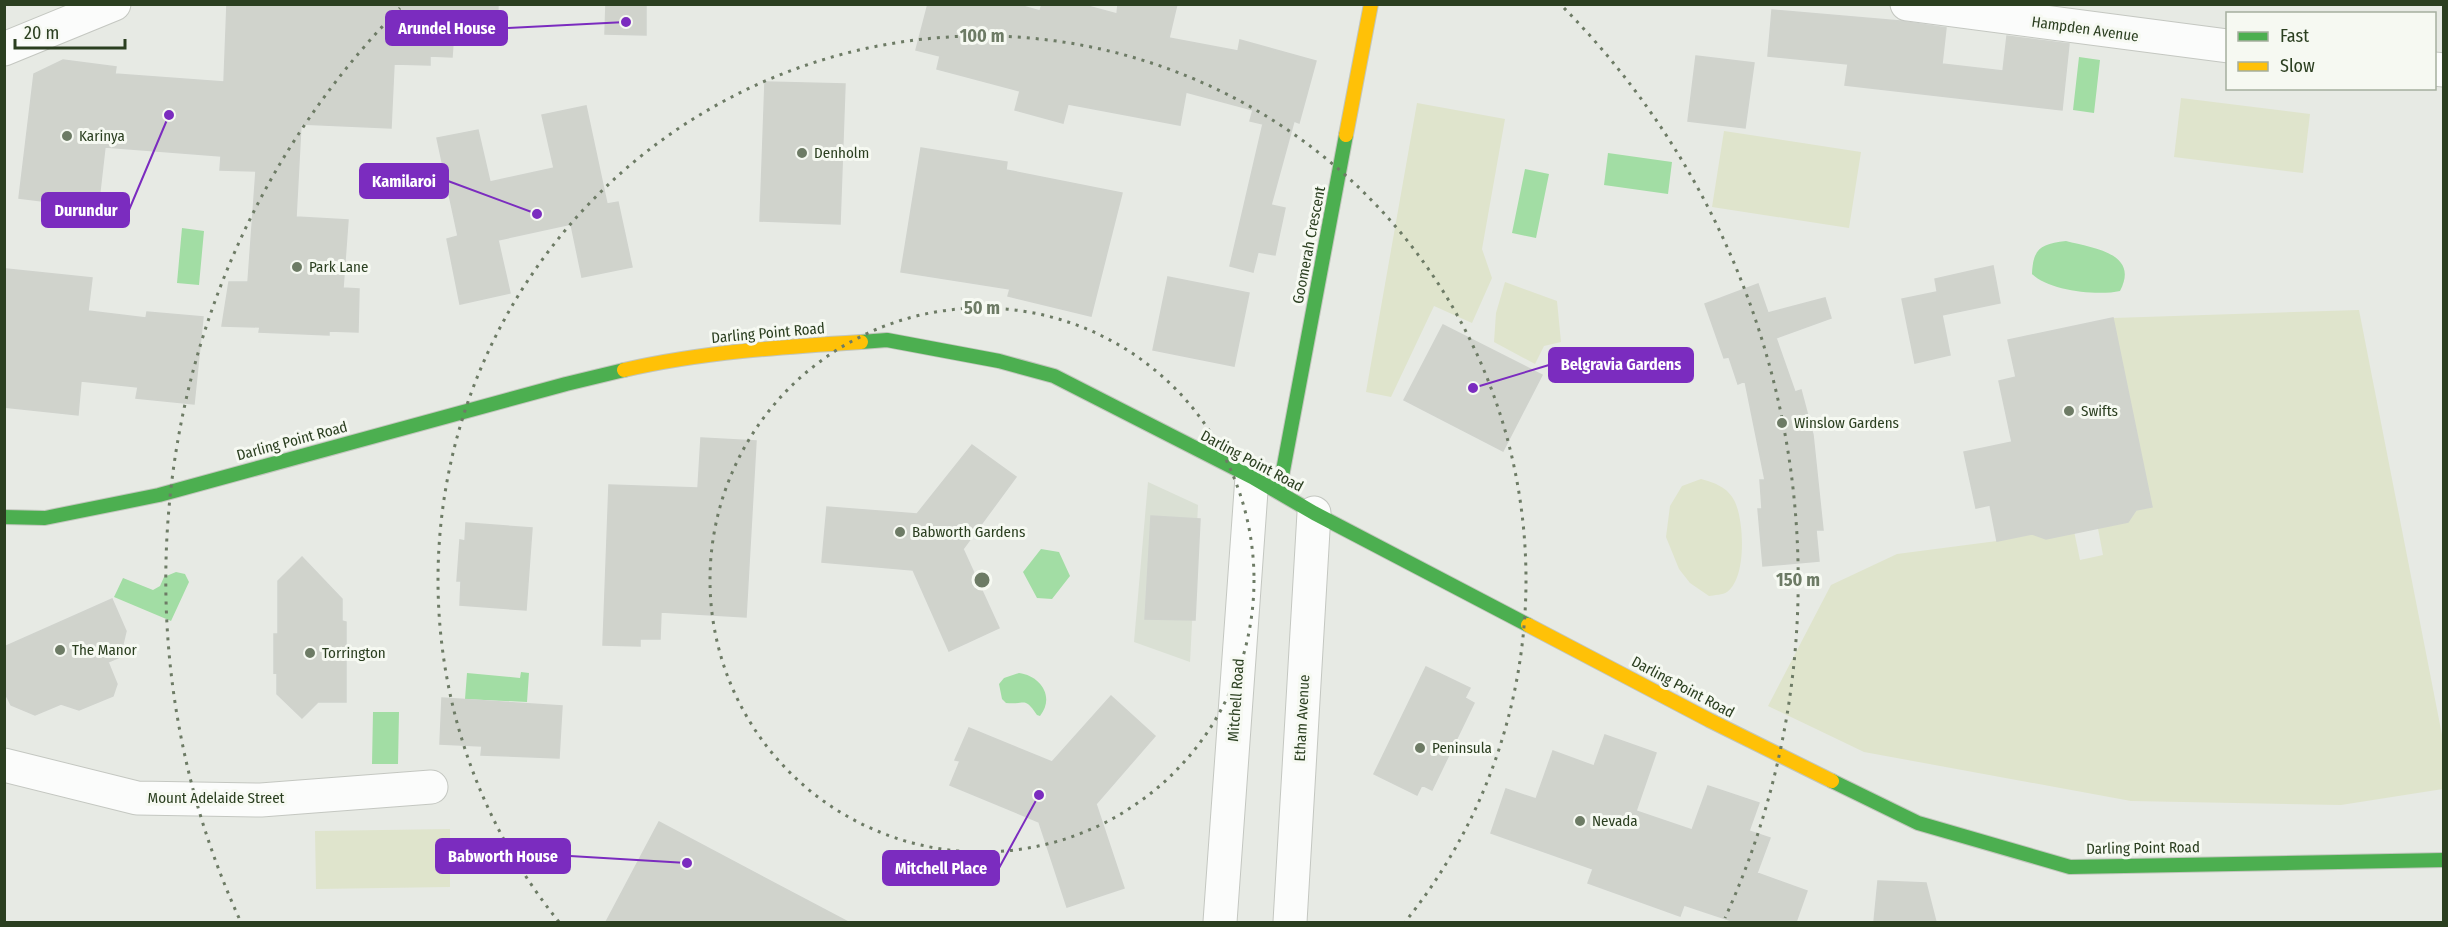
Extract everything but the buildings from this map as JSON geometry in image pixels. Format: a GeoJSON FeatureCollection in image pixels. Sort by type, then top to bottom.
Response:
{"type":"FeatureCollection","features":[{"type":"Feature","properties":{"kind":"street"},"geometry":{"type":"LineString","coordinates":[[4,49],[114,4]]}},
{"type":"Feature","properties":{"kind":"street","name":"Goomerah Crescent"},"geometry":{"type":"LineString","coordinates":[[1265,484],[1371,4]]}},
{"type":"Feature","properties":{"kind":"street","name":"Hampden Avenue"},"geometry":{"type":"LineString","coordinates":[[1907,4],[2226,46]]}},
{"type":"Feature","properties":{"kind":"street","name":"Darling Point Road"},"geometry":{"type":"LineString","coordinates":[[4,517],[45,518],[159,495],[566,384],[674,360],[769,348],[887,340],[999,361],[1054,376],[1265,484],[1314,513],[1719,725],[1918,823],[2070,867],[2444,860]]}},
{"type":"Feature","properties":{"kind":"street","name":"Mitchell Road"},"geometry":{"type":"LineString","coordinates":[[1220,922],[1265,484]]}},
{"type":"Feature","properties":{"kind":"street","name":"Etham Avenue"},"geometry":{"type":"LineString","coordinates":[[1290,922],[1314,513]]}},
{"type":"Feature","properties":{"kind":"street","name":"Mount Adelaide Street"},"geometry":{"type":"LineString","coordinates":[[4,765],[137,798],[261,800],[431,787]]}},
{"type":"Feature","properties":{"kind":"shaded area"},"geometry":{"type":"Polygon","coordinates":[[[2079,57],[2100,60],[2094,113],[2073,110],[2079,57]]]}},
{"type":"Feature","properties":{"kind":"shaded area"},"geometry":{"type":"Polygon","coordinates":[[[2181,98],[2310,114],[2303,173],[2174,157],[2181,98]]]}},
{"type":"Feature","properties":{"kind":"shaded area"},"geometry":{"type":"Polygon","coordinates":[[[1417,103],[1505,119],[1482,249],[1492,278],[1472,323],[1434,306],[1391,397],[1366,392],[1417,103]]]}},
{"type":"Feature","properties":{"kind":"shaded area"},"geometry":{"type":"Polygon","coordinates":[[[1724,131],[1861,152],[1849,228],[1712,207],[1724,131]]]}},
{"type":"Feature","properties":{"kind":"shaded area"},"geometry":{"type":"Polygon","coordinates":[[[1608,153],[1672,162],[1668,194],[1604,185],[1608,153]]]}},
{"type":"Feature","properties":{"kind":"shaded area"},"geometry":{"type":"Polygon","coordinates":[[[1525,169],[1549,174],[1536,238],[1512,233],[1525,169]]]}},
{"type":"Feature","properties":{"kind":"shaded area"},"geometry":{"type":"Polygon","coordinates":[[[182,228],[204,231],[199,285],[177,283],[182,228]]]}},
{"type":"Feature","properties":{"kind":"shaded area"},"geometry":{"type":"Polygon","coordinates":[[[2066,241],[2100,250],[2119,260],[2124,268],[2125,278],[2120,291],[2099,293],[2074,291],[2050,285],[2032,274],[2034,258],[2040,249],[2050,244],[2066,241]]]}},
{"type":"Feature","properties":{"kind":"shaded area"},"geometry":{"type":"Polygon","coordinates":[[[1505,282],[1557,301],[1561,342],[1544,346],[1535,364],[1494,342],[1496,313],[1505,282]]]}},
{"type":"Feature","properties":{"kind":"shaded area"},"geometry":{"type":"Polygon","coordinates":[[[2359,310],[2443,740],[2443,789],[2341,805],[2131,801],[1864,752],[1768,706],[1831,585],[1897,554],[1997,541],[2073,526],[2080,560],[2103,555],[2096,518],[2152,507],[2113,318],[2359,310]]]}},
{"type":"Feature","properties":{"kind":"shaded area"},"geometry":{"type":"Polygon","coordinates":[[[1701,479],[1721,486],[1732,497],[1738,511],[1742,535],[1741,562],[1733,585],[1725,593],[1709,596],[1690,583],[1679,569],[1666,537],[1670,506],[1682,486],[1701,479]]]}},
{"type":"Feature","properties":{"kind":"shaded area"},"geometry":{"type":"Polygon","coordinates":[[[1148,482],[1198,505],[1190,662],[1134,642],[1148,482]]]}},
{"type":"Feature","properties":{"kind":"shaded area"},"geometry":{"type":"Polygon","coordinates":[[[1041,549],[1059,552],[1070,576],[1052,599],[1037,598],[1023,572],[1041,549]]]}},
{"type":"Feature","properties":{"kind":"shaded area"},"geometry":{"type":"Polygon","coordinates":[[[176,572],[185,574],[189,582],[171,621],[114,597],[123,578],[153,590],[160,586],[164,577],[176,572]]]}},
{"type":"Feature","properties":{"kind":"shaded area"},"geometry":{"type":"Polygon","coordinates":[[[521,672],[529,673],[527,702],[465,699],[467,673],[520,678],[521,672]]]}},
{"type":"Feature","properties":{"kind":"shaded area"},"geometry":{"type":"Polygon","coordinates":[[[1019,673],[1034,678],[1046,695],[1044,709],[1040,716],[1027,703],[1006,703],[1002,699],[999,684],[1004,678],[1019,673]]]}},
{"type":"Feature","properties":{"kind":"shaded area"},"geometry":{"type":"Polygon","coordinates":[[[373,712],[399,712],[398,764],[372,764],[373,712]]]}},
{"type":"Feature","properties":{"kind":"shaded area"},"geometry":{"type":"Polygon","coordinates":[[[450,829],[450,887],[316,889],[315,831],[450,829]]]}},
{"type":"Feature","properties":{"kind":"traffic: fast"},"geometry":{"type":"LineString","coordinates":[[1279,492],[1346,135]]}},
{"type":"Feature","properties":{"kind":"traffic: fast"},"geometry":{"type":"LineString","coordinates":[[861,342],[887,340],[999,361],[1054,376],[1252,477],[1314,513],[1528,625]]}},
{"type":"Feature","properties":{"kind":"traffic: fast"},"geometry":{"type":"LineString","coordinates":[[4,517],[45,518],[159,495],[624,370]]}},
{"type":"Feature","properties":{"kind":"traffic: fast"},"geometry":{"type":"LineString","coordinates":[[1832,781],[1918,823],[2070,867],[2444,860]]}},
{"type":"Feature","properties":{"kind":"traffic: slow"},"geometry":{"type":"LineString","coordinates":[[1346,135],[1371,4]]}},
{"type":"Feature","properties":{"kind":"traffic: slow"},"geometry":{"type":"LineString","coordinates":[[624,370],[683,359],[771,348],[861,342]]}},
{"type":"Feature","properties":{"kind":"traffic: slow"},"geometry":{"type":"LineString","coordinates":[[1528,625],[1709,720],[1832,781]]}},
{"type":"Feature","properties":{"kind":"place","name":"Arundel House"},"geometry":{"type":"Point","coordinates":[626,22]}},
{"type":"Feature","properties":{"kind":"place","name":"Durundur"},"geometry":{"type":"Point","coordinates":[169,115]}},
{"type":"Feature","properties":{"kind":"place","name":"Karinya"},"geometry":{"type":"Point","coordinates":[67,136]}},
{"type":"Feature","properties":{"kind":"place","name":"Denholm"},"geometry":{"type":"Point","coordinates":[802,153]}},
{"type":"Feature","properties":{"kind":"place","name":"Kamilaroi"},"geometry":{"type":"Point","coordinates":[537,214]}},
{"type":"Feature","properties":{"kind":"place","name":"Park Lane"},"geometry":{"type":"Point","coordinates":[297,267]}},
{"type":"Feature","properties":{"kind":"place","name":"Belgravia Gardens"},"geometry":{"type":"Point","coordinates":[1473,388]}},
{"type":"Feature","properties":{"kind":"place","name":"Swifts"},"geometry":{"type":"Point","coordinates":[2069,411]}},
{"type":"Feature","properties":{"kind":"place","name":"Winslow Gardens"},"geometry":{"type":"Point","coordinates":[1782,423]}},
{"type":"Feature","properties":{"kind":"place","name":"Babworth Gardens"},"geometry":{"type":"Point","coordinates":[900,532]}},
{"type":"Feature","properties":{"kind":"place","name":"The Manor"},"geometry":{"type":"Point","coordinates":[60,650]}},
{"type":"Feature","properties":{"kind":"place","name":"Torrington"},"geometry":{"type":"Point","coordinates":[310,653]}},
{"type":"Feature","properties":{"kind":"place","name":"Peninsula"},"geometry":{"type":"Point","coordinates":[1420,748]}},
{"type":"Feature","properties":{"kind":"place","name":"Mitchell Place"},"geometry":{"type":"Point","coordinates":[1039,795]}},
{"type":"Feature","properties":{"kind":"place","name":"Nevada"},"geometry":{"type":"Point","coordinates":[1580,821]}},
{"type":"Feature","properties":{"kind":"place","name":"Babworth House"},"geometry":{"type":"Point","coordinates":[687,863]}}]}
